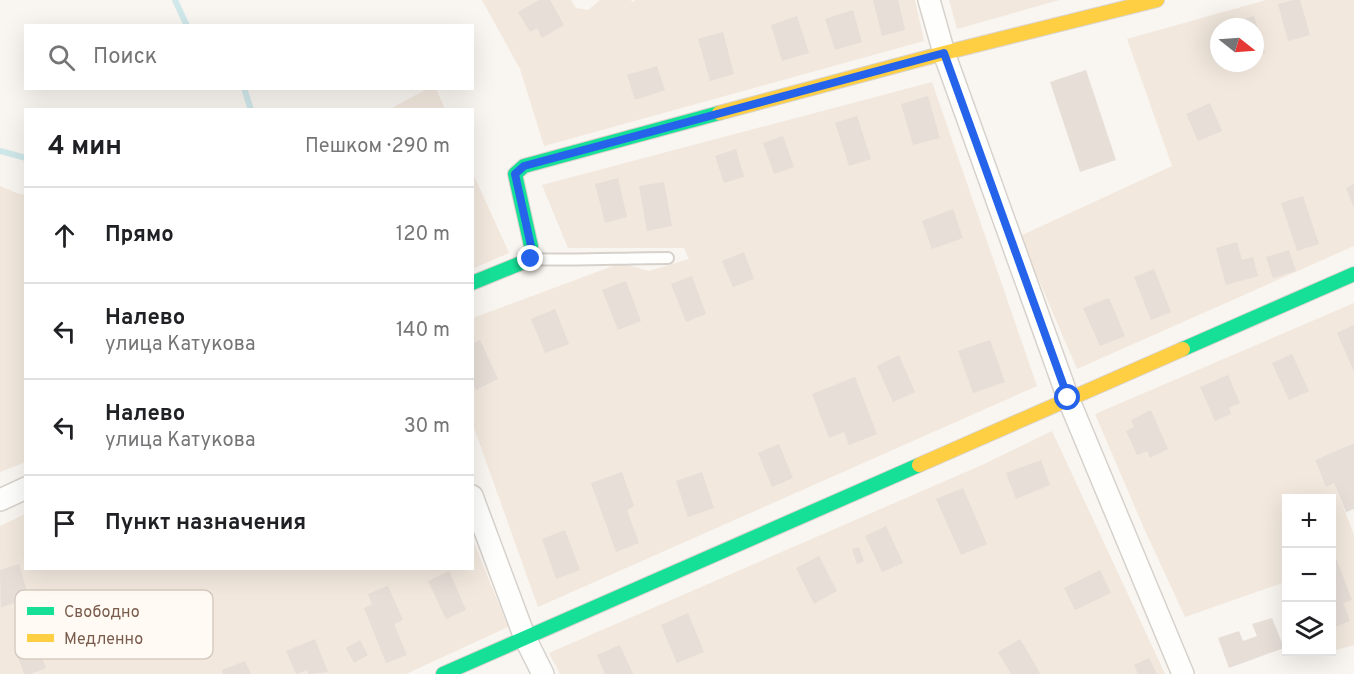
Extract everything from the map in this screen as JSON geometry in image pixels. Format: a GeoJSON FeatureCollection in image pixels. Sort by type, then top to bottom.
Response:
{"type":"FeatureCollection","features":[{"type":"Feature","properties":{"kind":"street"},"geometry":{"type":"LineString","coordinates":[[929,0],[944,53],[1068,398],[1183,674]]}},
{"type":"Feature","properties":{"kind":"street"},"geometry":{"type":"LineString","coordinates":[[474,282],[531,259],[531,246],[515,174],[524,166],[944,53],[1157,0]]}},
{"type":"Feature","properties":{"kind":"street"},"geometry":{"type":"LineString","coordinates":[[443,674],[1354,274]]}},
{"type":"Feature","properties":{"kind":"street"},"geometry":{"type":"LineString","coordinates":[[0,500],[24,489]]}},
{"type":"Feature","properties":{"kind":"street"},"geometry":{"type":"LineString","coordinates":[[474,501],[525,638],[543,674]]}},
{"type":"Feature","properties":{"kind":"lane"},"geometry":{"type":"LineString","coordinates":[[531,259],[579,261],[668,258]]}},
{"type":"Feature","properties":{"kind":"shaded area"},"geometry":{"type":"Polygon","coordinates":[[[482,0],[571,0],[576,8],[588,10],[600,0],[631,0],[632,2],[636,0],[915,0],[924,41],[544,146],[520,69],[482,0]]]}},
{"type":"Feature","properties":{"kind":"shaded area"},"geometry":{"type":"Polygon","coordinates":[[[949,0],[1059,0],[957,29],[949,0]]]}},
{"type":"Feature","properties":{"kind":"shaded area"},"geometry":{"type":"Polygon","coordinates":[[[1266,0],[1354,0],[1354,246],[1077,369],[1020,236],[1172,166],[1127,39],[1266,0]]]}},
{"type":"Feature","properties":{"kind":"shaded area"},"geometry":{"type":"Polygon","coordinates":[[[932,82],[1037,386],[538,607],[474,428],[474,318],[621,263],[649,271],[689,259],[684,248],[568,248],[542,185],[932,82]]]}},
{"type":"Feature","properties":{"kind":"shaded area"},"geometry":{"type":"Polygon","coordinates":[[[425,90],[436,90],[445,108],[392,108],[425,90]]]}},
{"type":"Feature","properties":{"kind":"shaded area"},"geometry":{"type":"Polygon","coordinates":[[[474,175],[509,253],[474,268],[474,175]]]}},
{"type":"Feature","properties":{"kind":"shaded area"},"geometry":{"type":"Polygon","coordinates":[[[0,186],[24,195],[24,463],[0,472],[0,186]]]}},
{"type":"Feature","properties":{"kind":"shaded area"},"geometry":{"type":"Polygon","coordinates":[[[1354,303],[1354,443],[1315,460],[1326,487],[1334,483],[1354,535],[1354,645],[1336,650],[1336,494],[1282,494],[1282,583],[1185,617],[1095,414],[1354,303]]]}},
{"type":"Feature","properties":{"kind":"shaded area"},"geometry":{"type":"Polygon","coordinates":[[[1052,431],[1165,674],[560,674],[549,653],[982,465],[1052,431]]]}},
{"type":"Feature","properties":{"kind":"shaded area"},"geometry":{"type":"Polygon","coordinates":[[[24,514],[24,570],[474,570],[474,542],[508,627],[406,674],[0,674],[0,526],[24,514]]]}},
{"type":"Feature","properties":{"kind":"building"},"geometry":{"type":"Polygon","coordinates":[[[539,0],[550,0],[564,25],[542,38],[537,28],[530,32],[518,12],[539,0]]]}},
{"type":"Feature","properties":{"kind":"building"},"geometry":{"type":"Polygon","coordinates":[[[873,0],[898,0],[905,30],[882,36],[873,0]]]}},
{"type":"Feature","properties":{"kind":"building"},"geometry":{"type":"Polygon","coordinates":[[[1300,0],[1310,35],[1288,41],[1278,4],[1300,0]]]}},
{"type":"Feature","properties":{"kind":"building"},"geometry":{"type":"Polygon","coordinates":[[[853,10],[862,42],[835,50],[825,19],[853,10]]]}},
{"type":"Feature","properties":{"kind":"building"},"geometry":{"type":"Polygon","coordinates":[[[797,16],[809,53],[782,61],[771,25],[797,16]]]}},
{"type":"Feature","properties":{"kind":"building"},"geometry":{"type":"Polygon","coordinates":[[[723,32],[734,74],[710,81],[698,39],[723,32]]]}},
{"type":"Feature","properties":{"kind":"building"},"geometry":{"type":"Polygon","coordinates":[[[657,66],[665,90],[635,100],[627,75],[657,66]]]}},
{"type":"Feature","properties":{"kind":"building"},"geometry":{"type":"Polygon","coordinates":[[[1086,70],[1116,160],[1080,172],[1050,82],[1086,70]]]}},
{"type":"Feature","properties":{"kind":"building"},"geometry":{"type":"Polygon","coordinates":[[[928,96],[940,138],[913,145],[901,104],[928,96]]]}},
{"type":"Feature","properties":{"kind":"building"},"geometry":{"type":"Polygon","coordinates":[[[1210,103],[1222,131],[1198,141],[1186,114],[1210,103]]]}},
{"type":"Feature","properties":{"kind":"building"},"geometry":{"type":"Polygon","coordinates":[[[857,116],[871,159],[849,166],[835,123],[857,116]]]}},
{"type":"Feature","properties":{"kind":"building"},"geometry":{"type":"Polygon","coordinates":[[[783,136],[794,167],[774,174],[763,143],[783,136]]]}},
{"type":"Feature","properties":{"kind":"building"},"geometry":{"type":"Polygon","coordinates":[[[736,149],[744,177],[724,183],[715,156],[736,149]]]}},
{"type":"Feature","properties":{"kind":"building"},"geometry":{"type":"Polygon","coordinates":[[[618,178],[627,217],[605,223],[595,184],[618,178]]]}},
{"type":"Feature","properties":{"kind":"building"},"geometry":{"type":"Polygon","coordinates":[[[664,182],[672,226],[647,231],[639,186],[664,182]]]}},
{"type":"Feature","properties":{"kind":"building"},"geometry":{"type":"Polygon","coordinates":[[[1354,184],[1354,208],[1346,188],[1354,184]]]}},
{"type":"Feature","properties":{"kind":"building"},"geometry":{"type":"Polygon","coordinates":[[[1303,196],[1319,244],[1297,251],[1281,203],[1303,196]]]}},
{"type":"Feature","properties":{"kind":"building"},"geometry":{"type":"Polygon","coordinates":[[[953,209],[963,238],[932,249],[922,221],[953,209]]]}},
{"type":"Feature","properties":{"kind":"building"},"geometry":{"type":"Polygon","coordinates":[[[1237,242],[1242,260],[1253,257],[1258,276],[1226,285],[1216,248],[1237,242]]]}},
{"type":"Feature","properties":{"kind":"building"},"geometry":{"type":"Polygon","coordinates":[[[1289,250],[1296,271],[1273,278],[1266,257],[1289,250]]]}},
{"type":"Feature","properties":{"kind":"building"},"geometry":{"type":"Polygon","coordinates":[[[744,252],[754,279],[733,287],[722,261],[744,252]]]}},
{"type":"Feature","properties":{"kind":"building"},"geometry":{"type":"Polygon","coordinates":[[[1154,269],[1171,312],[1151,320],[1134,277],[1154,269]]]}},
{"type":"Feature","properties":{"kind":"building"},"geometry":{"type":"Polygon","coordinates":[[[692,276],[706,314],[686,322],[671,284],[692,276]]]}},
{"type":"Feature","properties":{"kind":"building"},"geometry":{"type":"Polygon","coordinates":[[[626,281],[641,321],[618,330],[602,290],[626,281]]]}},
{"type":"Feature","properties":{"kind":"building"},"geometry":{"type":"Polygon","coordinates":[[[1109,298],[1125,336],[1100,346],[1083,308],[1109,298]]]}},
{"type":"Feature","properties":{"kind":"building"},"geometry":{"type":"Polygon","coordinates":[[[555,309],[569,344],[545,353],[531,319],[555,309]]]}},
{"type":"Feature","properties":{"kind":"building"},"geometry":{"type":"Polygon","coordinates":[[[1354,325],[1354,372],[1337,333],[1354,325]]]}},
{"type":"Feature","properties":{"kind":"building"},"geometry":{"type":"Polygon","coordinates":[[[480,340],[498,379],[476,390],[474,386],[474,343],[480,340]]]}},
{"type":"Feature","properties":{"kind":"building"},"geometry":{"type":"Polygon","coordinates":[[[990,340],[1005,382],[973,393],[958,351],[990,340]]]}},
{"type":"Feature","properties":{"kind":"building"},"geometry":{"type":"Polygon","coordinates":[[[1292,354],[1309,391],[1289,400],[1272,363],[1292,354]]]}},
{"type":"Feature","properties":{"kind":"building"},"geometry":{"type":"Polygon","coordinates":[[[899,355],[915,392],[893,402],[877,366],[899,355]]]}},
{"type":"Feature","properties":{"kind":"building"},"geometry":{"type":"Polygon","coordinates":[[[1228,375],[1240,403],[1229,408],[1231,414],[1215,421],[1200,387],[1228,375]]]}},
{"type":"Feature","properties":{"kind":"building"},"geometry":{"type":"Polygon","coordinates":[[[855,377],[877,434],[849,445],[844,432],[829,438],[812,394],[855,377]]]}},
{"type":"Feature","properties":{"kind":"building"},"geometry":{"type":"Polygon","coordinates":[[[1151,410],[1168,449],[1150,458],[1147,451],[1137,455],[1126,431],[1134,427],[1131,420],[1151,410]]]}},
{"type":"Feature","properties":{"kind":"building"},"geometry":{"type":"Polygon","coordinates":[[[1354,443],[1354,509],[1346,512],[1334,483],[1326,487],[1315,460],[1354,443]]]}},
{"type":"Feature","properties":{"kind":"building"},"geometry":{"type":"Polygon","coordinates":[[[779,444],[793,478],[772,487],[758,453],[779,444]]]}},
{"type":"Feature","properties":{"kind":"building"},"geometry":{"type":"Polygon","coordinates":[[[1041,460],[1050,485],[1016,499],[1006,473],[1041,460]]]}},
{"type":"Feature","properties":{"kind":"building"},"geometry":{"type":"Polygon","coordinates":[[[622,472],[634,506],[627,510],[639,543],[616,552],[591,483],[622,472]]]}},
{"type":"Feature","properties":{"kind":"building"},"geometry":{"type":"Polygon","coordinates":[[[702,472],[714,508],[688,517],[676,481],[702,472]]]}},
{"type":"Feature","properties":{"kind":"building"},"geometry":{"type":"Polygon","coordinates":[[[963,488],[987,544],[961,555],[936,499],[963,488]]]}},
{"type":"Feature","properties":{"kind":"building"},"geometry":{"type":"Polygon","coordinates":[[[886,526],[903,563],[882,572],[865,536],[886,526]]]}},
{"type":"Feature","properties":{"kind":"building"},"geometry":{"type":"Polygon","coordinates":[[[565,530],[580,570],[556,579],[542,539],[565,530]]]}},
{"type":"Feature","properties":{"kind":"building"},"geometry":{"type":"Polygon","coordinates":[[[859,547],[864,561],[857,564],[852,549],[859,547]]]}},
{"type":"Feature","properties":{"kind":"building"},"geometry":{"type":"Polygon","coordinates":[[[819,556],[837,591],[814,604],[796,568],[819,556]]]}},
{"type":"Feature","properties":{"kind":"building"},"geometry":{"type":"Polygon","coordinates":[[[1336,558],[1352,600],[1343,603],[1350,621],[1336,626],[1336,558]]]}},
{"type":"Feature","properties":{"kind":"building"},"geometry":{"type":"Polygon","coordinates":[[[19,564],[26,590],[15,590],[15,603],[1,607],[0,570],[19,564]]]}},
{"type":"Feature","properties":{"kind":"building"},"geometry":{"type":"Polygon","coordinates":[[[1100,570],[1111,593],[1075,610],[1064,588],[1100,570]]]}},
{"type":"Feature","properties":{"kind":"building"},"geometry":{"type":"Polygon","coordinates":[[[449,571],[466,610],[446,619],[428,581],[449,571]]]}},
{"type":"Feature","properties":{"kind":"building"},"geometry":{"type":"Polygon","coordinates":[[[388,586],[403,620],[394,624],[407,655],[386,663],[364,608],[372,604],[368,594],[388,586]]]}},
{"type":"Feature","properties":{"kind":"building"},"geometry":{"type":"Polygon","coordinates":[[[688,613],[704,652],[677,663],[661,625],[688,613]]]}},
{"type":"Feature","properties":{"kind":"building"},"geometry":{"type":"Polygon","coordinates":[[[1272,618],[1282,649],[1229,668],[1218,638],[1239,631],[1243,641],[1257,636],[1252,624],[1272,618]]]}},
{"type":"Feature","properties":{"kind":"building"},"geometry":{"type":"Polygon","coordinates":[[[315,639],[328,672],[308,674],[307,670],[296,674],[286,651],[315,639]]]}},
{"type":"Feature","properties":{"kind":"building"},"geometry":{"type":"Polygon","coordinates":[[[1020,639],[1040,673],[1011,674],[998,652],[1020,639]]]}},
{"type":"Feature","properties":{"kind":"building"},"geometry":{"type":"Polygon","coordinates":[[[360,640],[368,655],[354,663],[346,648],[360,640]]]}},
{"type":"Feature","properties":{"kind":"building"},"geometry":{"type":"Polygon","coordinates":[[[620,645],[633,674],[605,674],[597,655],[620,645]]]}},
{"type":"Feature","properties":{"kind":"building"},"geometry":{"type":"Polygon","coordinates":[[[1149,658],[1157,674],[1138,674],[1134,665],[1149,658]]]}},
{"type":"Feature","properties":{"kind":"building"},"geometry":{"type":"Polygon","coordinates":[[[19,659],[43,659],[46,668],[24,674],[19,659]]]}},
{"type":"Feature","properties":{"kind":"building"},"geometry":{"type":"Polygon","coordinates":[[[245,661],[251,674],[223,674],[222,670],[245,661]]]}},
{"type":"Feature","properties":{"kind":"waterway"},"geometry":{"type":"LineString","coordinates":[[175,0],[186,24]]}},
{"type":"Feature","properties":{"kind":"waterway"},"geometry":{"type":"LineString","coordinates":[[245,90],[250,108]]}},
{"type":"Feature","properties":{"kind":"waterway"},"geometry":{"type":"LineString","coordinates":[[0,151],[24,157]]}},
{"type":"Feature","properties":{"kind":"traffic: fast"},"geometry":{"type":"LineString","coordinates":[[474,282],[531,259],[531,246],[515,174],[524,166],[719,113]]}},
{"type":"Feature","properties":{"kind":"traffic: fast"},"geometry":{"type":"LineString","coordinates":[[1183,349],[1354,274]]}},
{"type":"Feature","properties":{"kind":"traffic: fast"},"geometry":{"type":"LineString","coordinates":[[443,674],[919,465]]}},
{"type":"Feature","properties":{"kind":"traffic: slow"},"geometry":{"type":"LineString","coordinates":[[719,113],[944,53],[1157,0]]}},
{"type":"Feature","properties":{"kind":"traffic: slow"},"geometry":{"type":"LineString","coordinates":[[919,465],[1183,349]]}},
{"type":"Feature","properties":{"kind":"route"},"geometry":{"type":"LineString","coordinates":[[531,259],[531,246],[515,174],[524,166],[944,53],[1068,398]]}}]}
